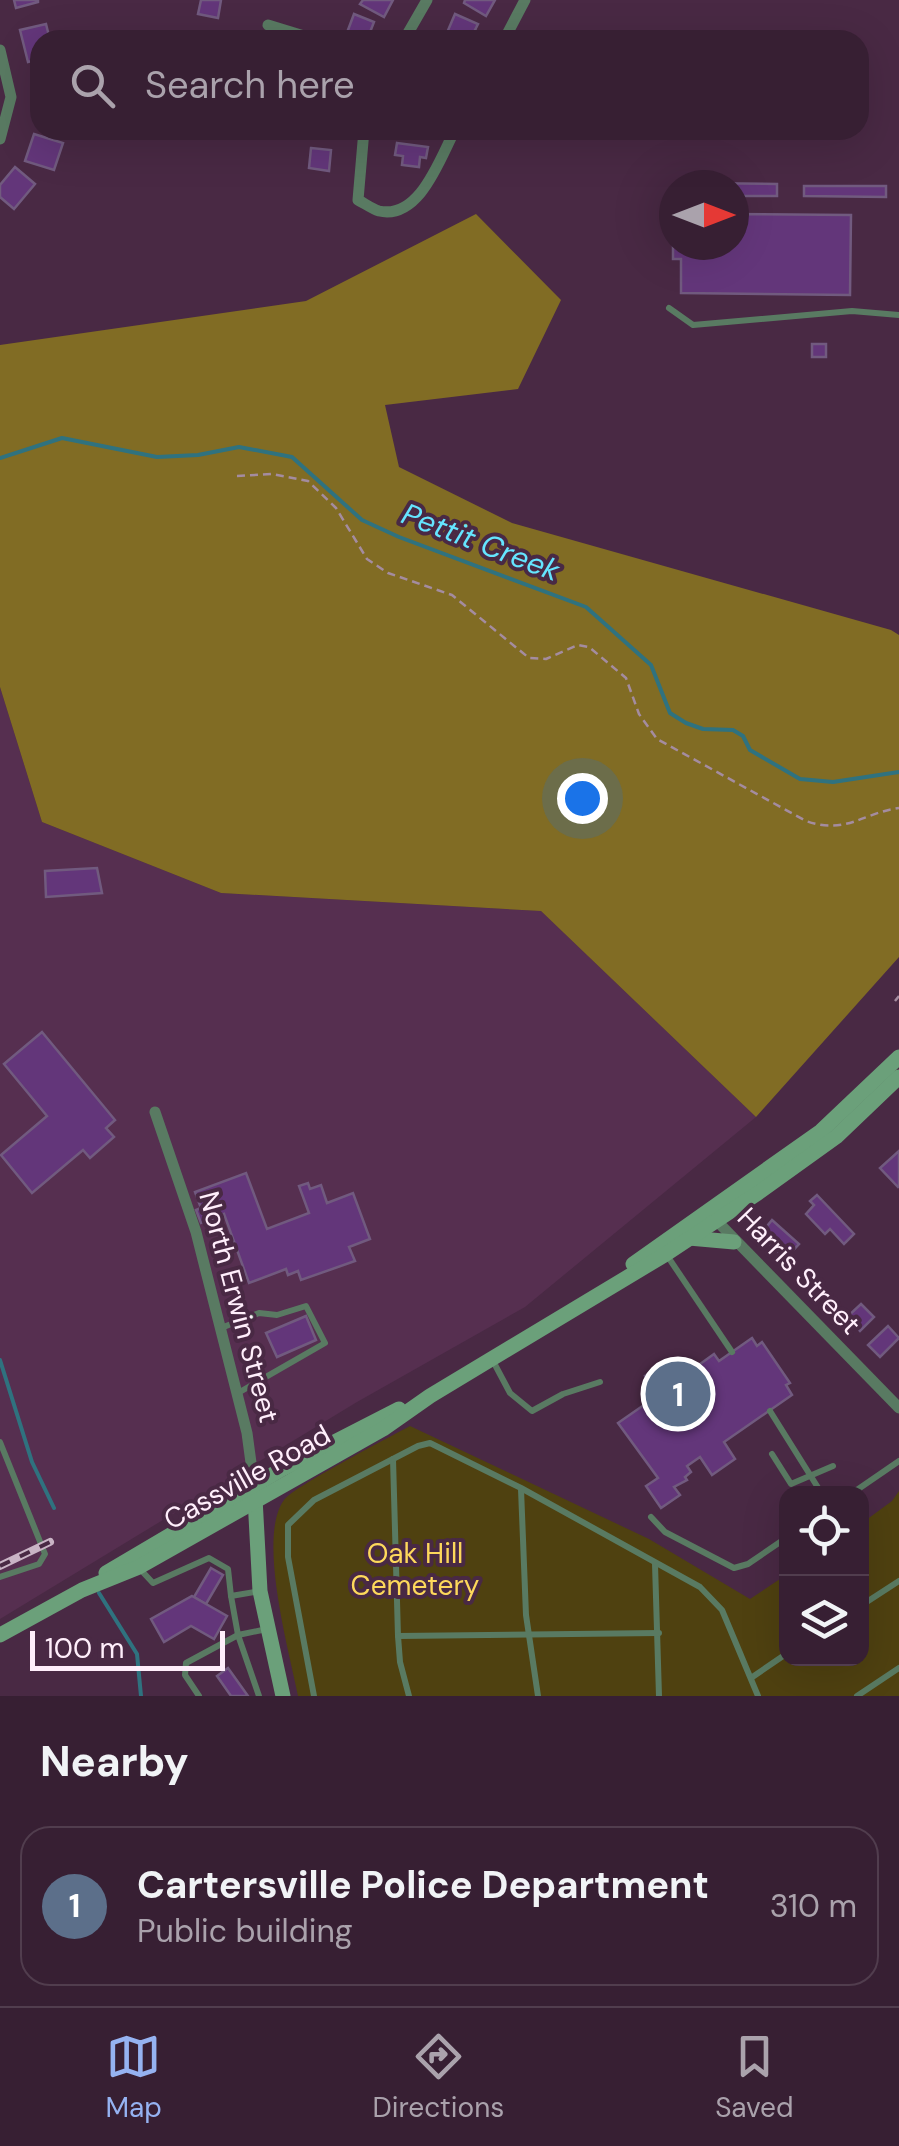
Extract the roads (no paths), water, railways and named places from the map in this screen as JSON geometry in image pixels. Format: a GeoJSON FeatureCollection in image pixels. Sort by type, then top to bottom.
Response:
{"type":"FeatureCollection","features":[{"type":"Feature","properties":{"kind":"main road","name":"Cassville Road"},"geometry":{"type":"LineString","coordinates":[[0,1635],[82,1590],[139,1566],[383,1429],[430,1396],[666,1254],[830,1124],[899,1057]]}},
{"type":"Feature","properties":{"kind":"main road","name":"Cassville Road"},"geometry":{"type":"LineString","coordinates":[[599,1292],[658,1244],[836,1137],[899,1077]]}},
{"type":"Feature","properties":{"kind":"main road"},"geometry":{"type":"LineString","coordinates":[[690,1238],[734,1242]]}},
{"type":"Feature","properties":{"kind":"main road","name":"Cassville Road"},"geometry":{"type":"LineString","coordinates":[[82,1590],[132,1554],[254,1485],[430,1396]]}},
{"type":"Feature","properties":{"kind":"main road","name":"North Erwin Street"},"geometry":{"type":"LineString","coordinates":[[254,1485],[260,1591],[283,1696]]}},
{"type":"Feature","properties":{"kind":"street"},"geometry":{"type":"LineString","coordinates":[[410,30],[427,0]]}},
{"type":"Feature","properties":{"kind":"street"},"geometry":{"type":"LineString","coordinates":[[509,30],[525,0]]}},
{"type":"Feature","properties":{"kind":"street"},"geometry":{"type":"LineString","coordinates":[[268,25],[284,30]]}},
{"type":"Feature","properties":{"kind":"street"},"geometry":{"type":"LineString","coordinates":[[0,50],[11,97],[0,139]]}},
{"type":"Feature","properties":{"kind":"street"},"geometry":{"type":"LineString","coordinates":[[363,140],[358,200],[381,212],[406,207],[420,194],[450,140]]}},
{"type":"Feature","properties":{"kind":"street","name":"North Erwin Street"},"geometry":{"type":"LineString","coordinates":[[154,1112],[196,1232],[222,1328],[254,1466],[254,1485]]}},
{"type":"Feature","properties":{"kind":"street","name":"Harris Street"},"geometry":{"type":"LineString","coordinates":[[712,1215],[899,1408]]}},
{"type":"Feature","properties":{"kind":"lane"},"geometry":{"type":"LineString","coordinates":[[669,308],[693,326],[852,312],[899,315]]}},
{"type":"Feature","properties":{"kind":"lane"},"geometry":{"type":"LineString","coordinates":[[666,1254],[732,1352]]}},
{"type":"Feature","properties":{"kind":"lane"},"geometry":{"type":"LineString","coordinates":[[222,1328],[260,1313],[277,1316],[306,1306],[325,1343],[238,1394]]}},
{"type":"Feature","properties":{"kind":"lane"},"geometry":{"type":"LineString","coordinates":[[492,1360],[510,1392],[532,1411],[564,1394],[600,1382]]}},
{"type":"Feature","properties":{"kind":"lane"},"geometry":{"type":"LineString","coordinates":[[770,1411],[817,1486]]}},
{"type":"Feature","properties":{"kind":"lane"},"geometry":{"type":"LineString","coordinates":[[0,1442],[45,1554],[39,1564],[0,1578]]}},
{"type":"Feature","properties":{"kind":"lane"},"geometry":{"type":"LineString","coordinates":[[314,1696],[288,1557],[288,1526],[314,1500],[418,1446],[436,1443],[700,1588],[716,1601],[728,1620],[758,1696]]}},
{"type":"Feature","properties":{"kind":"lane"},"geometry":{"type":"LineString","coordinates":[[772,1454],[791,1484],[834,1466]]}},
{"type":"Feature","properties":{"kind":"lane"},"geometry":{"type":"LineString","coordinates":[[393,1458],[398,1636],[409,1696]]}},
{"type":"Feature","properties":{"kind":"lane"},"geometry":{"type":"LineString","coordinates":[[863,1486],[899,1461]]}},
{"type":"Feature","properties":{"kind":"lane"},"geometry":{"type":"LineString","coordinates":[[521,1488],[529,1634],[538,1696]]}},
{"type":"Feature","properties":{"kind":"lane"},"geometry":{"type":"LineString","coordinates":[[650,1517],[665,1532],[734,1568],[748,1564],[779,1543]]}},
{"type":"Feature","properties":{"kind":"lane"},"geometry":{"type":"LineString","coordinates":[[139,1566],[153,1583],[210,1558],[228,1568],[238,1635],[259,1696]]}},
{"type":"Feature","properties":{"kind":"lane"},"geometry":{"type":"LineString","coordinates":[[655,1563],[659,1696]]}},
{"type":"Feature","properties":{"kind":"lane"},"geometry":{"type":"LineString","coordinates":[[869,1601],[899,1581]]}},
{"type":"Feature","properties":{"kind":"lane"},"geometry":{"type":"LineString","coordinates":[[231,1596],[260,1591]]}},
{"type":"Feature","properties":{"kind":"lane"},"geometry":{"type":"LineString","coordinates":[[199,1696],[185,1676],[186,1663],[238,1635],[268,1628]]}},
{"type":"Feature","properties":{"kind":"lane"},"geometry":{"type":"LineString","coordinates":[[398,1636],[659,1632]]}},
{"type":"Feature","properties":{"kind":"lane"},"geometry":{"type":"LineString","coordinates":[[751,1678],[779,1659]]}},
{"type":"Feature","properties":{"kind":"lane"},"geometry":{"type":"LineString","coordinates":[[858,1696],[899,1668]]}},
{"type":"Feature","properties":{"kind":"waterway","name":"Pettit Creek"},"geometry":{"type":"LineString","coordinates":[[0,458],[62,438],[157,457],[239,447],[292,457],[362,520],[586,607],[651,665],[670,713],[686,723],[703,729],[733,730],[743,736],[750,750],[800,779],[833,782],[899,772]]}},
{"type":"Feature","properties":{"kind":"waterway"},"geometry":{"type":"LineString","coordinates":[[0,1360],[32,1462],[54,1508]]}},
{"type":"Feature","properties":{"kind":"waterway"},"geometry":{"type":"LineString","coordinates":[[99,1593],[137,1654],[141,1696]]}},
{"type":"Feature","properties":{"kind":"railway"},"geometry":{"type":"LineString","coordinates":[[0,1566],[50,1542]]}},
{"type":"Feature","properties":{"kind":"place","name":"Cartersville Police Department"},"geometry":{"type":"Point","coordinates":[678,1394]}},
{"type":"Feature","properties":{"kind":"park label","name":"Oak Hill Cemetery"},"geometry":{"type":"Point","coordinates":[415,1569]}}]}
